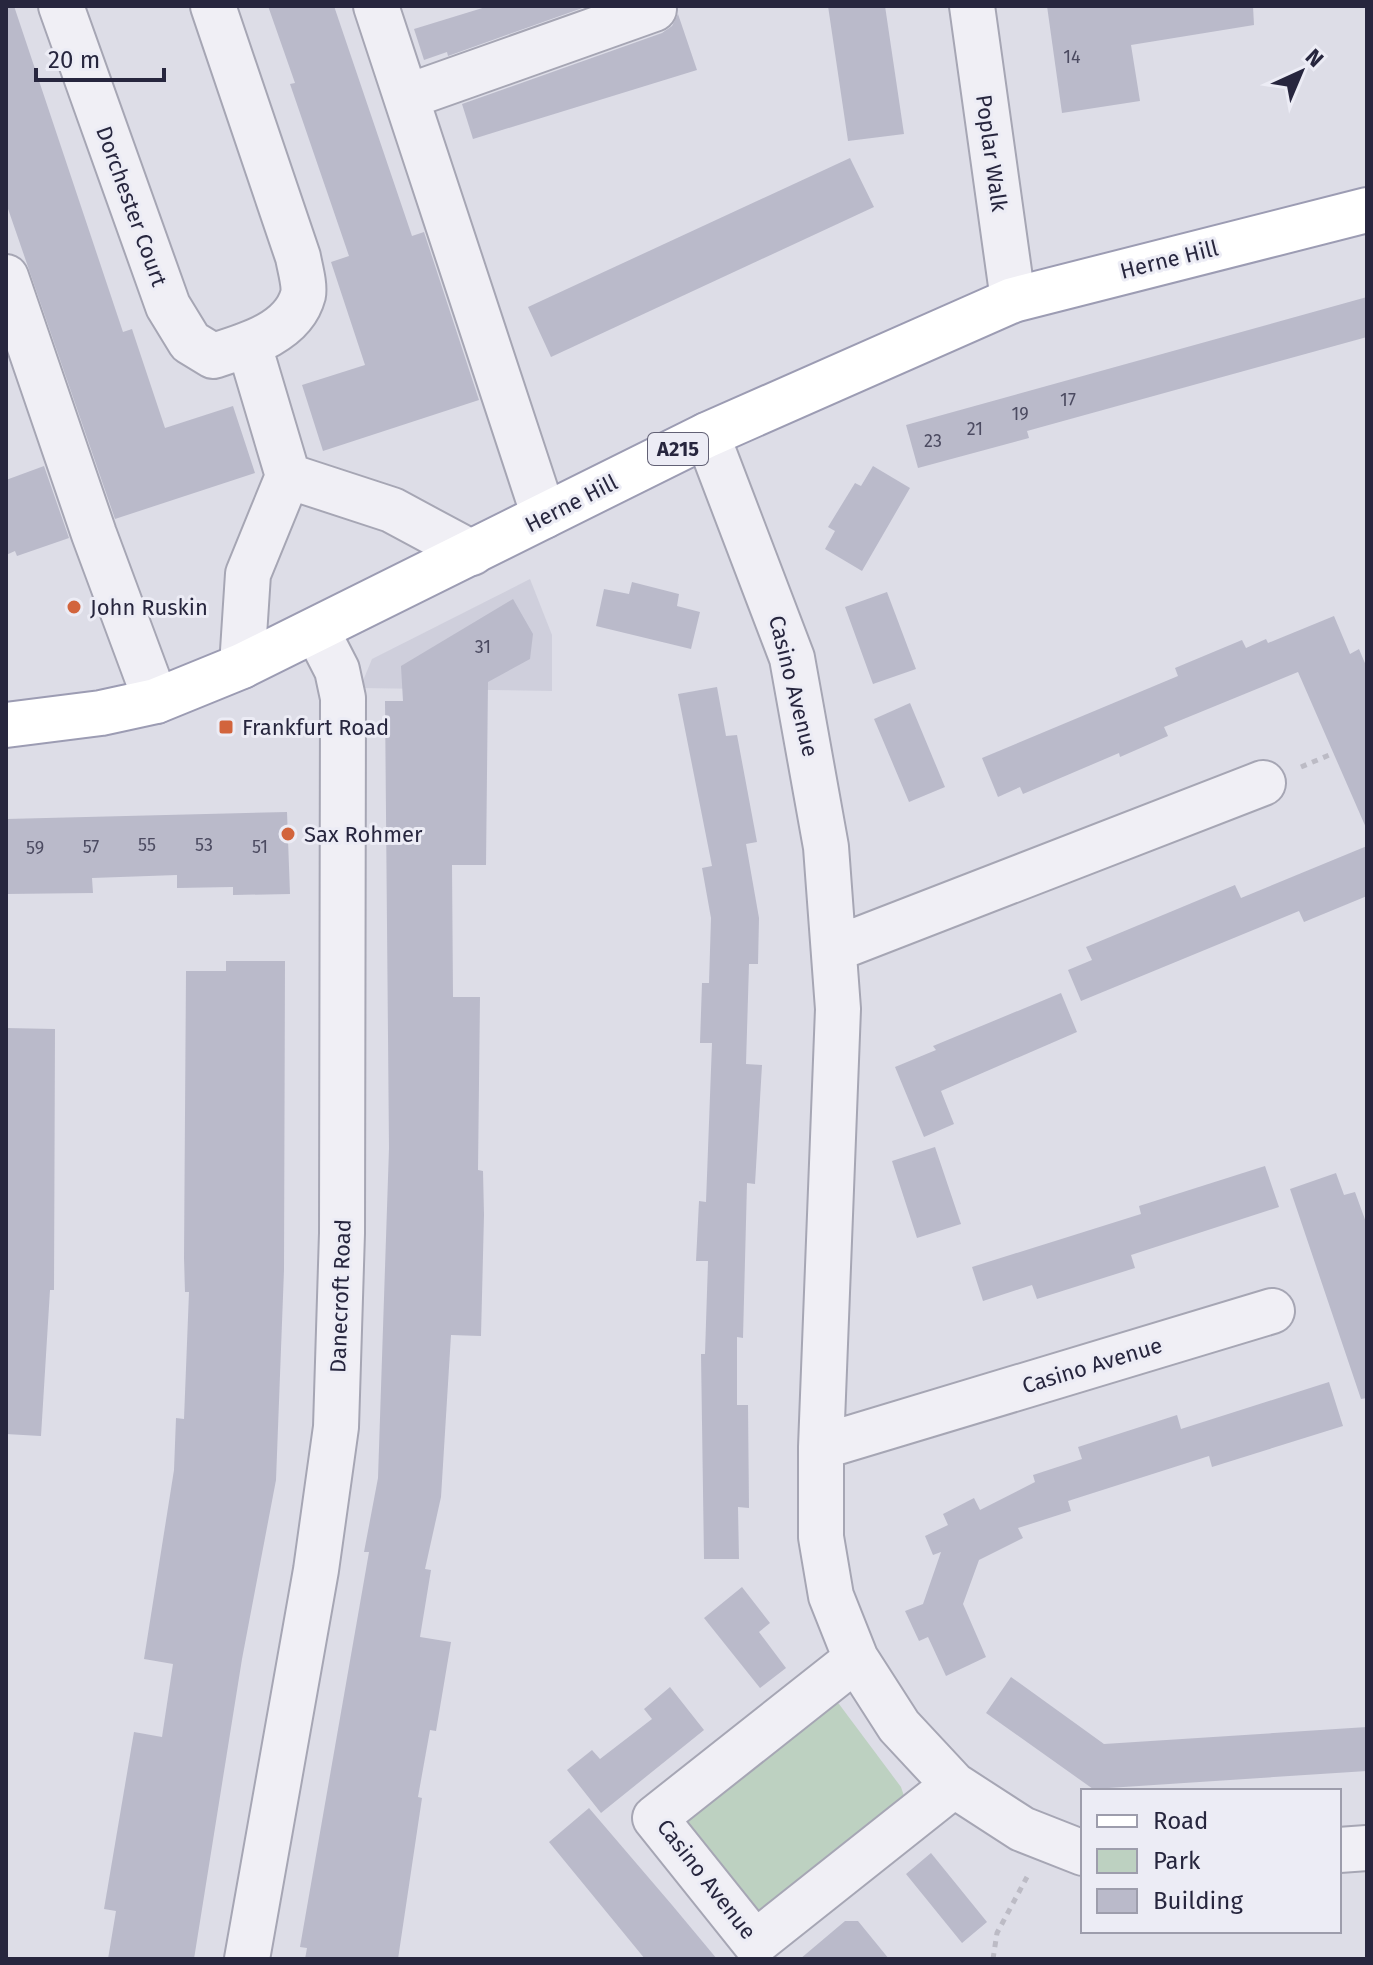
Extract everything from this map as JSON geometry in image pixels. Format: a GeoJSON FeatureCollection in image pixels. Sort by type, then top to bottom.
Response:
{"type":"FeatureCollection","features":[{"type":"Feature","properties":{"kind":"main road","name":"Herne Hill"},"geometry":{"type":"LineString","coordinates":[[6,725],[101,713],[156,701],[242,666],[707,435],[1013,300],[1367,210]]}},
{"type":"Feature","properties":{"kind":"street","name":"Dorchester Court"},"geometry":{"type":"LineString","coordinates":[[61,6],[168,306],[190,342],[213,356],[249,345],[287,323],[303,294],[298,257],[213,6]]}},
{"type":"Feature","properties":{"kind":"street"},"geometry":{"type":"LineString","coordinates":[[376,6],[544,516]]}},
{"type":"Feature","properties":{"kind":"street","name":"Poplar Walk"},"geometry":{"type":"LineString","coordinates":[[972,6],[1013,300]]}},
{"type":"Feature","properties":{"kind":"street"},"geometry":{"type":"LineString","coordinates":[[406,97],[654,9]]}},
{"type":"Feature","properties":{"kind":"street"},"geometry":{"type":"LineString","coordinates":[[6,277],[94,534],[156,701]]}},
{"type":"Feature","properties":{"kind":"street"},"geometry":{"type":"LineString","coordinates":[[242,666],[248,574],[288,476],[249,345]]}},
{"type":"Feature","properties":{"kind":"street","name":"Casino Avenue"},"geometry":{"type":"LineString","coordinates":[[707,435],[779,617],[799,683],[826,847],[838,1009],[821,1447],[824,1571],[839,1624],[856,1659],[899,1726],[954,1785],[989,1809],[1064,1847]]}},
{"type":"Feature","properties":{"kind":"street"},"geometry":{"type":"LineString","coordinates":[[288,476],[392,510],[472,553]]}},
{"type":"Feature","properties":{"kind":"street","name":"Danecroft Road"},"geometry":{"type":"LineString","coordinates":[[247,1959],[316,1570],[338,1382],[342,1233],[343,698],[337,670],[317,631]]}},
{"type":"Feature","properties":{"kind":"street"},"geometry":{"type":"LineString","coordinates":[[835,949],[1263,783]]}},
{"type":"Feature","properties":{"kind":"street","name":"Casino Avenue"},"geometry":{"type":"LineString","coordinates":[[821,1447],[1272,1311]]}},
{"type":"Feature","properties":{"kind":"street","name":"Casino Avenue"},"geometry":{"type":"LineString","coordinates":[[856,1659],[655,1818],[755,1943],[954,1785]]}},
{"type":"Feature","properties":{"kind":"street"},"geometry":{"type":"LineString","coordinates":[[1341,1850],[1367,1848]]}},
{"type":"Feature","properties":{"kind":"path"},"geometry":{"type":"LineString","coordinates":[[993,1959],[997,1933],[1064,1847]]}},
{"type":"Feature","properties":{"kind":"shaded area"},"geometry":{"type":"Polygon","coordinates":[[[530,579],[552,635],[552,691],[360,688],[372,659],[530,579]]]}},
{"type":"Feature","properties":{"kind":"green space"},"geometry":{"type":"Polygon","coordinates":[[[829,1697],[839,1704],[901,1787],[905,1799],[757,1925],[671,1818],[829,1697]]]}},
{"type":"Feature","properties":{"kind":"building"},"geometry":{"type":"Polygon","coordinates":[[[6,6],[14,6],[123,332],[132,329],[165,428],[233,406],[255,473],[115,519],[6,203],[6,6]]]}},
{"type":"Feature","properties":{"kind":"building"},"geometry":{"type":"Polygon","coordinates":[[[268,6],[334,6],[412,236],[424,232],[479,400],[323,451],[302,385],[365,365],[331,262],[349,256],[290,84],[295,83],[268,6]]]}},
{"type":"Feature","properties":{"kind":"building"},"geometry":{"type":"Polygon","coordinates":[[[489,6],[588,6],[448,56],[447,52],[424,60],[414,29],[489,6]]]}},
{"type":"Feature","properties":{"kind":"building"},"geometry":{"type":"Polygon","coordinates":[[[828,6],[885,6],[904,134],[848,141],[828,6]]]}},
{"type":"Feature","properties":{"kind":"building"},"geometry":{"type":"Polygon","coordinates":[[[1047,6],[1253,6],[1254,25],[1131,45],[1140,101],[1062,113],[1047,6]]]}},
{"type":"Feature","properties":{"kind":"building"},"geometry":{"type":"Polygon","coordinates":[[[678,14],[697,70],[473,139],[462,104],[662,33],[672,26],[678,14]]]}},
{"type":"Feature","properties":{"kind":"building"},"geometry":{"type":"Polygon","coordinates":[[[850,158],[874,207],[551,357],[528,307],[850,158]]]}},
{"type":"Feature","properties":{"kind":"building"},"geometry":{"type":"Polygon","coordinates":[[[1367,297],[1367,337],[1027,431],[1029,438],[918,468],[906,425],[1367,297]]]}},
{"type":"Feature","properties":{"kind":"building"},"geometry":{"type":"Polygon","coordinates":[[[44,466],[69,538],[17,556],[15,551],[6,555],[6,480],[44,466]]]}},
{"type":"Feature","properties":{"kind":"building"},"geometry":{"type":"Polygon","coordinates":[[[873,466],[910,488],[862,571],[825,549],[835,531],[828,527],[855,483],[861,486],[873,466]]]}},
{"type":"Feature","properties":{"kind":"building"},"geometry":{"type":"Polygon","coordinates":[[[632,582],[679,594],[677,606],[700,612],[691,649],[596,626],[604,589],[629,594],[632,582]]]}},
{"type":"Feature","properties":{"kind":"building"},"geometry":{"type":"Polygon","coordinates":[[[887,592],[916,669],[873,684],[845,607],[887,592]]]}},
{"type":"Feature","properties":{"kind":"building"},"geometry":{"type":"Polygon","coordinates":[[[513,599],[533,634],[530,659],[488,682],[486,865],[452,865],[453,997],[480,997],[478,1170],[483,1171],[484,1215],[481,1336],[451,1335],[441,1497],[425,1569],[431,1570],[420,1637],[451,1642],[436,1731],[430,1730],[418,1797],[422,1798],[398,1959],[305,1959],[307,1948],[300,1947],[369,1552],[364,1552],[378,1478],[389,1148],[385,701],[403,701],[401,666],[513,599]]]}},
{"type":"Feature","properties":{"kind":"building"},"geometry":{"type":"Polygon","coordinates":[[[1334,616],[1350,654],[1359,649],[1367,668],[1367,830],[1298,672],[1164,727],[1168,736],[1120,757],[1119,753],[1023,794],[1020,787],[998,797],[982,758],[1178,676],[1175,668],[1242,640],[1246,648],[1266,639],[1268,643],[1334,616]]]}},
{"type":"Feature","properties":{"kind":"building"},"geometry":{"type":"Polygon","coordinates":[[[717,687],[726,736],[737,735],[757,842],[746,844],[759,918],[758,964],[749,964],[746,1064],[762,1065],[755,1184],[747,1183],[743,1338],[737,1337],[737,1405],[748,1405],[749,1508],[738,1507],[739,1559],[704,1559],[701,1354],[705,1354],[708,1261],[696,1261],[699,1201],[706,1202],[712,1043],[700,1043],[702,983],[709,983],[711,918],[702,868],[712,866],[678,694],[717,687]]]}},
{"type":"Feature","properties":{"kind":"building"},"geometry":{"type":"Polygon","coordinates":[[[910,703],[945,787],[909,802],[874,719],[910,703]]]}},
{"type":"Feature","properties":{"kind":"building"},"geometry":{"type":"Polygon","coordinates":[[[287,812],[290,894],[233,895],[233,887],[177,888],[177,875],[92,878],[93,893],[6,894],[6,819],[287,812]]]}},
{"type":"Feature","properties":{"kind":"building"},"geometry":{"type":"Polygon","coordinates":[[[1367,846],[1367,896],[1304,922],[1299,911],[1081,1001],[1068,970],[1092,960],[1086,947],[1235,885],[1241,898],[1367,846]]]}},
{"type":"Feature","properties":{"kind":"building"},"geometry":{"type":"Polygon","coordinates":[[[226,961],[285,961],[284,1270],[276,1480],[242,1659],[194,1959],[108,1959],[116,1911],[104,1909],[134,1732],[162,1737],[173,1664],[144,1659],[174,1470],[176,1418],[184,1419],[189,1292],[185,1292],[184,1258],[186,971],[226,971],[226,961]]]}},
{"type":"Feature","properties":{"kind":"building"},"geometry":{"type":"Polygon","coordinates":[[[1061,993],[1077,1032],[941,1091],[954,1124],[924,1137],[895,1067],[936,1050],[933,1046],[1061,993]]]}},
{"type":"Feature","properties":{"kind":"building"},"geometry":{"type":"Polygon","coordinates":[[[6,1028],[55,1029],[54,1290],[50,1290],[41,1436],[6,1434],[6,1028]]]}},
{"type":"Feature","properties":{"kind":"building"},"geometry":{"type":"Polygon","coordinates":[[[935,1147],[961,1224],[917,1238],[892,1161],[935,1147]]]}},
{"type":"Feature","properties":{"kind":"building"},"geometry":{"type":"Polygon","coordinates":[[[1265,1166],[1279,1207],[1131,1255],[1135,1268],[1037,1299],[1032,1285],[983,1301],[972,1267],[1141,1214],[1139,1206],[1265,1166]]]}},
{"type":"Feature","properties":{"kind":"building"},"geometry":{"type":"Polygon","coordinates":[[[1336,1173],[1344,1195],[1355,1192],[1367,1225],[1367,1398],[1361,1399],[1290,1189],[1336,1173]]]}},
{"type":"Feature","properties":{"kind":"building"},"geometry":{"type":"Polygon","coordinates":[[[1329,1382],[1343,1426],[1212,1467],[1209,1456],[1068,1501],[1071,1511],[1018,1528],[1023,1538],[979,1560],[963,1604],[986,1657],[946,1676],[928,1637],[919,1641],[905,1611],[923,1604],[941,1552],[933,1555],[925,1536],[948,1525],[943,1514],[974,1498],[980,1510],[1035,1482],[1033,1475],[1082,1459],[1078,1447],[1177,1415],[1181,1429],[1329,1382]]]}},
{"type":"Feature","properties":{"kind":"building"},"geometry":{"type":"Polygon","coordinates":[[[742,1587],[770,1623],[759,1632],[786,1668],[760,1688],[704,1618],[742,1587]]]}},
{"type":"Feature","properties":{"kind":"building"},"geometry":{"type":"Polygon","coordinates":[[[1011,1677],[1104,1744],[1367,1727],[1367,1771],[1093,1789],[986,1713],[1011,1677]]]}},
{"type":"Feature","properties":{"kind":"building"},"geometry":{"type":"Polygon","coordinates":[[[670,1687],[704,1730],[601,1813],[567,1770],[592,1750],[600,1759],[652,1719],[644,1709],[670,1687]]]}},
{"type":"Feature","properties":{"kind":"building"},"geometry":{"type":"Polygon","coordinates":[[[589,1808],[717,1959],[645,1959],[549,1842],[589,1808]]]}},
{"type":"Feature","properties":{"kind":"building"},"geometry":{"type":"Polygon","coordinates":[[[931,1853],[987,1922],[962,1943],[906,1874],[931,1853]]]}},
{"type":"Feature","properties":{"kind":"building"},"geometry":{"type":"Polygon","coordinates":[[[845,1921],[858,1921],[889,1959],[800,1959],[845,1921]]]}},
{"type":"Feature","properties":{"kind":"place","name":"John Ruskin"},"geometry":{"type":"Point","coordinates":[74,607]}},
{"type":"Feature","properties":{"kind":"place","name":"Frankfurt Road"},"geometry":{"type":"Point","coordinates":[226,727]}},
{"type":"Feature","properties":{"kind":"place","name":"Sax Rohmer"},"geometry":{"type":"Point","coordinates":[288,834]}}]}
